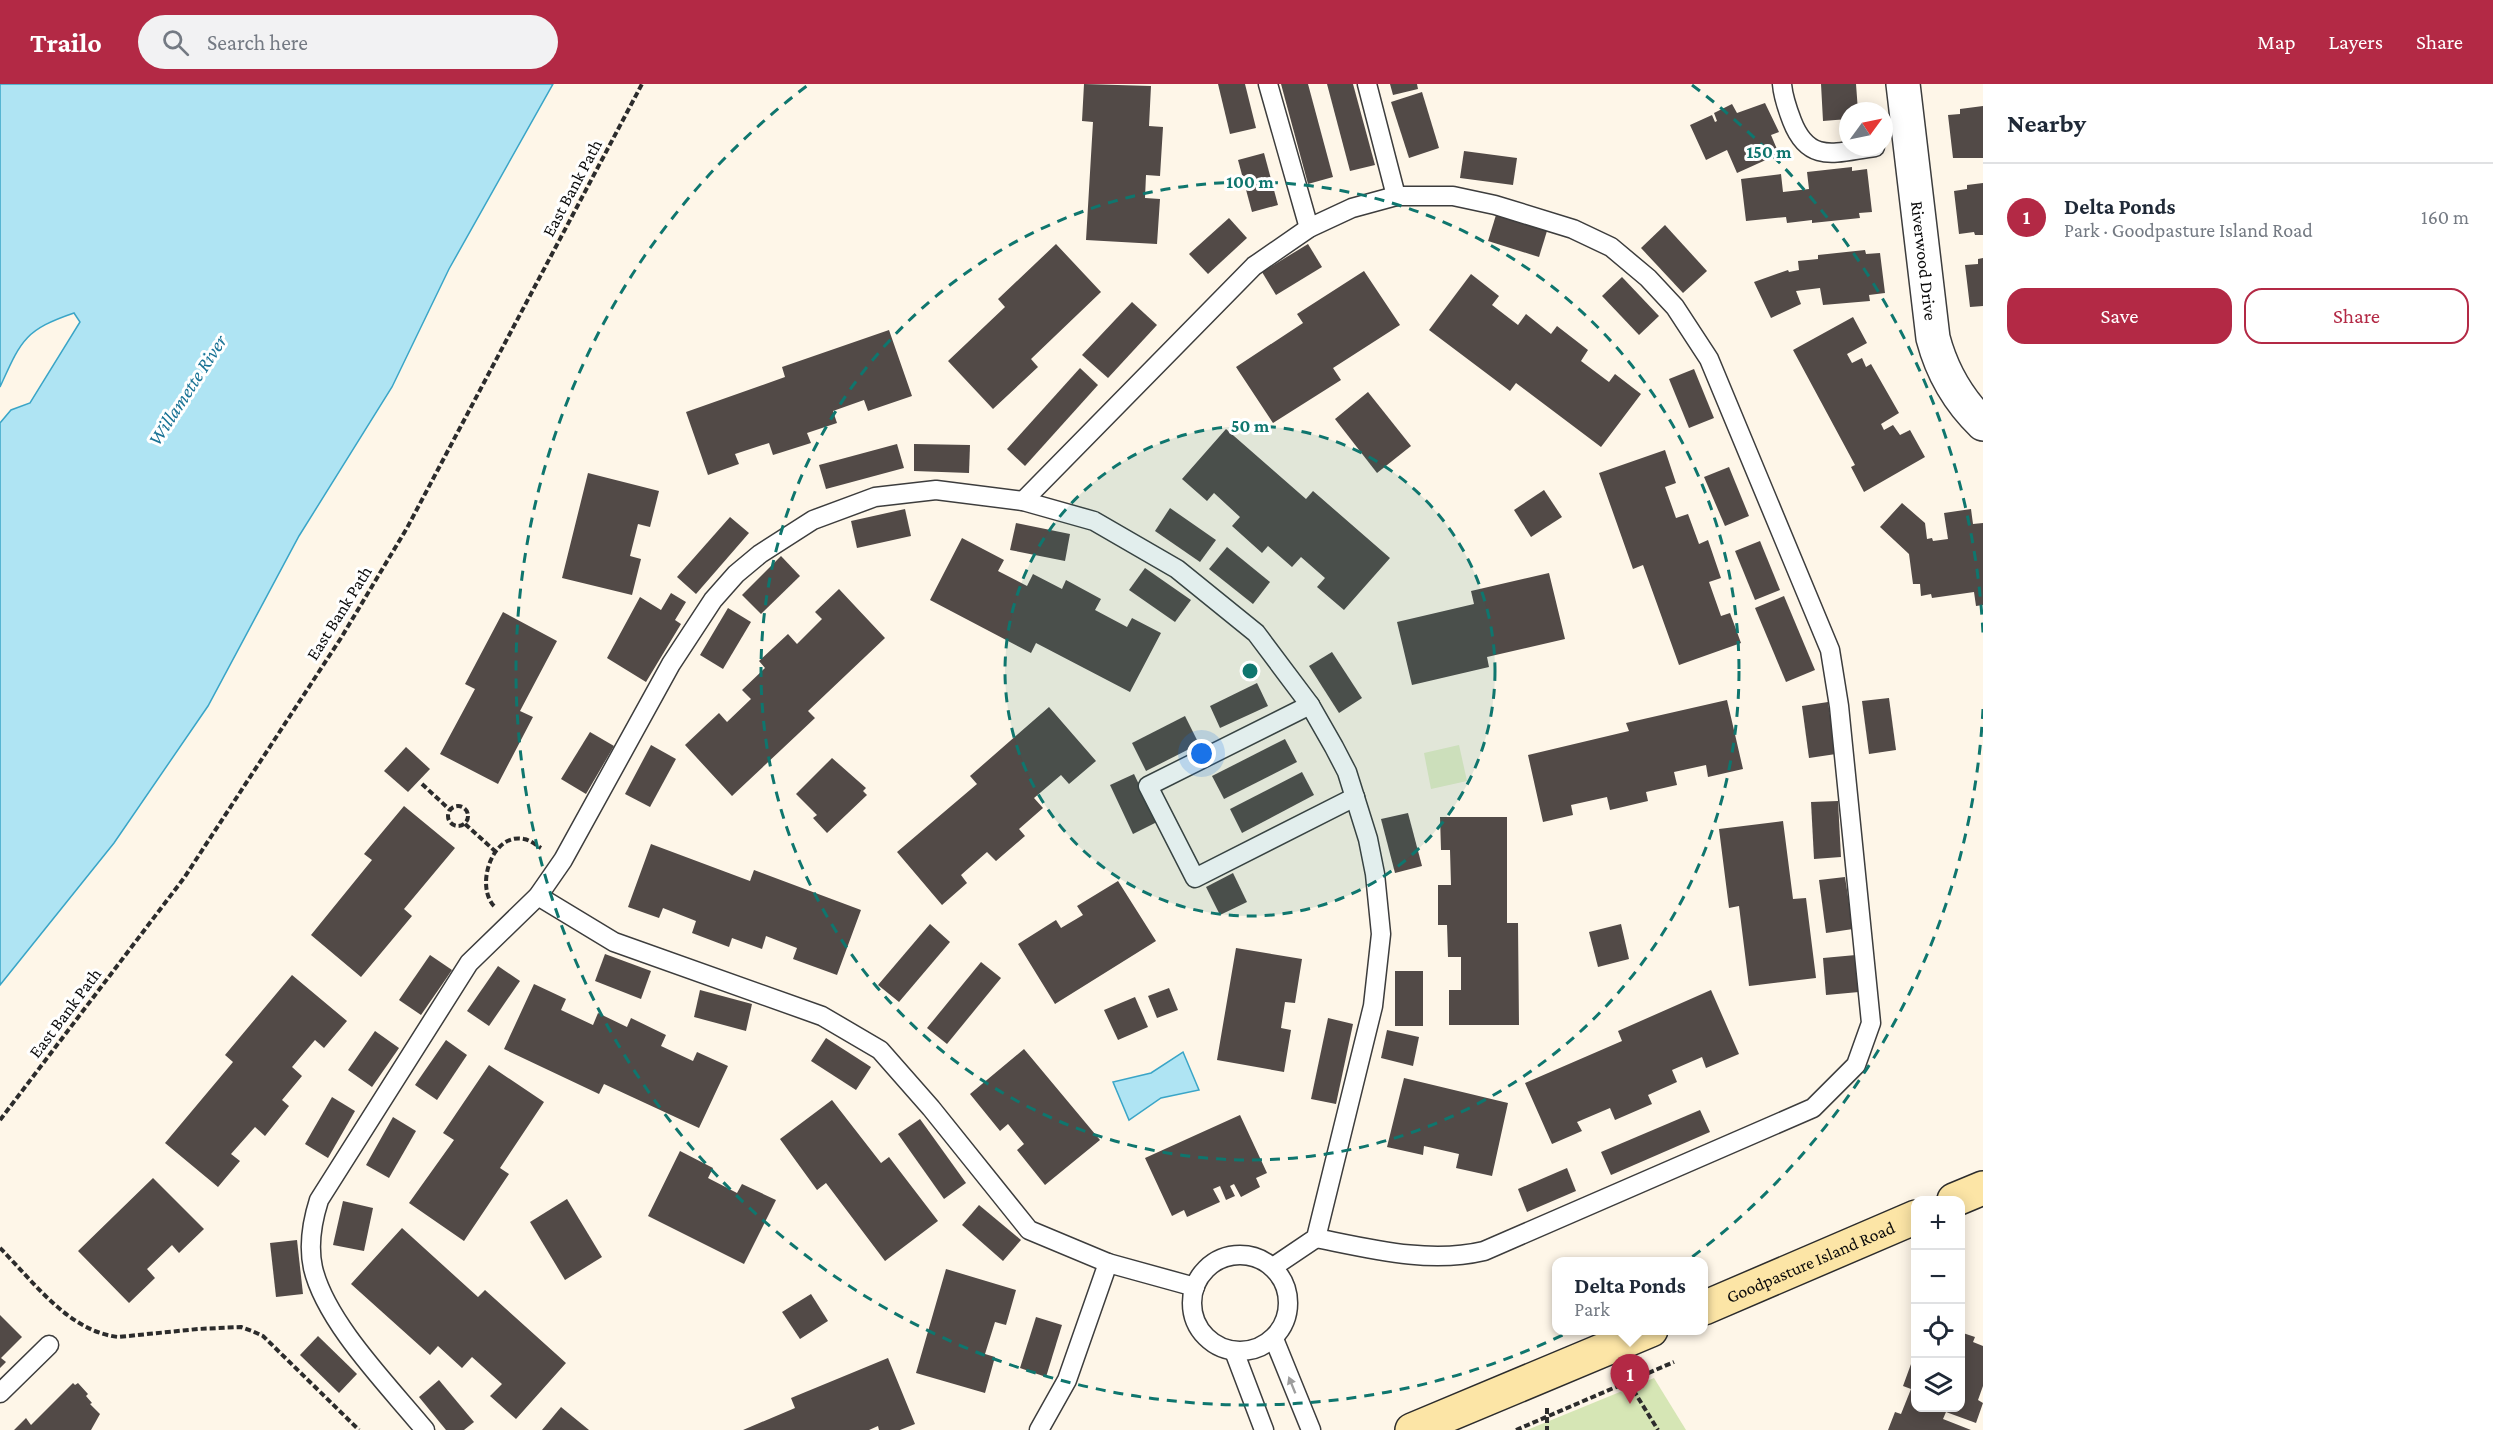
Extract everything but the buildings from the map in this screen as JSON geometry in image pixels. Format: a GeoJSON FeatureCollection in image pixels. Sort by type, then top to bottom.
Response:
{"type":"FeatureCollection","features":[{"type":"Feature","properties":{"kind":"main road"},"geometry":{"type":"LineString","coordinates":[[1964,1196],[1983,1188]]}},
{"type":"Feature","properties":{"kind":"main road","name":"Goodpasture Island Road"},"geometry":{"type":"LineString","coordinates":[[1708,1306],[1911,1219]]}},
{"type":"Feature","properties":{"kind":"main road"},"geometry":{"type":"LineString","coordinates":[[1412,1430],[1639,1335]]}},
{"type":"Feature","properties":{"kind":"street","name":"Riverwood Drive"},"geometry":{"type":"LineString","coordinates":[[1903,84],[1897,144],[1933,338],[1940,364],[1954,390],[1983,424]]}},
{"type":"Feature","properties":{"kind":"lane"},"geometry":{"type":"LineString","coordinates":[[1268,84],[1309,228]]}},
{"type":"Feature","properties":{"kind":"lane"},"geometry":{"type":"LineString","coordinates":[[1367,84],[1396,196]]}},
{"type":"Feature","properties":{"kind":"lane"},"geometry":{"type":"LineString","coordinates":[[1778,88],[1801,141],[1814,151],[1839,152]]}},
{"type":"Feature","properties":{"kind":"lane"},"geometry":{"type":"LineString","coordinates":[[1023,501],[1254,266],[1309,228],[1352,208],[1396,196],[1453,196],[1495,205],[1573,229],[1611,247],[1648,278],[1675,307],[1709,359],[1830,650],[1839,706],[1871,1023],[1856,1065],[1813,1108],[1484,1251],[1461,1257],[1399,1254],[1316,1238]]}},
{"type":"Feature","properties":{"kind":"lane"},"geometry":{"type":"LineString","coordinates":[[425,1430],[330,1308],[313,1267],[311,1246],[313,1218],[319,1200],[469,963],[538,896],[562,860],[671,664],[712,600],[760,554],[813,520],[875,497],[936,490],[1023,501],[1094,521],[1177,569],[1256,633],[1310,705],[1343,764],[1355,797],[1375,874],[1381,934],[1373,1006],[1316,1238],[1273,1267]]}},
{"type":"Feature","properties":{"kind":"lane"},"geometry":{"type":"LineString","coordinates":[[1310,705],[1148,786],[1195,878],[1355,797]]}},
{"type":"Feature","properties":{"kind":"lane"},"geometry":{"type":"LineString","coordinates":[[538,896],[614,942],[822,1016],[880,1050],[931,1108],[1019,1222],[1038,1237],[1108,1263],[1195,1287]]}},
{"type":"Feature","properties":{"kind":"lane"},"geometry":{"type":"LineString","coordinates":[[1231,1255],[1258,1257],[1273,1267],[1283,1280],[1288,1296],[1288,1313],[1284,1326],[1274,1339],[1251,1351],[1234,1352],[1217,1346],[1204,1336],[1195,1320],[1191,1304],[1195,1287],[1203,1272],[1216,1261],[1231,1255]]}},
{"type":"Feature","properties":{"kind":"lane"},"geometry":{"type":"LineString","coordinates":[[1039,1430],[1066,1380],[1108,1263]]}},
{"type":"Feature","properties":{"kind":"lane"},"geometry":{"type":"LineString","coordinates":[[1274,1339],[1311,1430]]}},
{"type":"Feature","properties":{"kind":"lane"},"geometry":{"type":"LineString","coordinates":[[0,1393],[49,1345]]}},
{"type":"Feature","properties":{"kind":"lane"},"geometry":{"type":"LineString","coordinates":[[1234,1352],[1264,1430]]}},
{"type":"Feature","properties":{"kind":"path","name":"East Bank Path"},"geometry":{"type":"LineString","coordinates":[[0,1120],[184,878],[341,638],[407,528],[642,84]]}},
{"type":"Feature","properties":{"kind":"path"},"geometry":{"type":"LineString","coordinates":[[422,784],[450,810],[450,823],[456,826],[465,824]]}},
{"type":"Feature","properties":{"kind":"path"},"geometry":{"type":"LineString","coordinates":[[450,810],[459,806],[465,809],[468,818],[465,824]]}},
{"type":"Feature","properties":{"kind":"path"},"geometry":{"type":"LineString","coordinates":[[465,824],[496,852]]}},
{"type":"Feature","properties":{"kind":"path"},"geometry":{"type":"LineString","coordinates":[[510,923],[490,902],[486,894],[487,870],[496,852],[510,842],[524,839],[562,860]]}},
{"type":"Feature","properties":{"kind":"path"},"geometry":{"type":"LineString","coordinates":[[0,1248],[68,1316],[101,1335],[118,1337],[241,1327],[263,1336],[359,1430]]}},
{"type":"Feature","properties":{"kind":"path"},"geometry":{"type":"LineString","coordinates":[[1609,1348],[1658,1430]]}},
{"type":"Feature","properties":{"kind":"path"},"geometry":{"type":"LineString","coordinates":[[1516,1430],[1674,1362]]}},
{"type":"Feature","properties":{"kind":"green space"},"geometry":{"type":"Polygon","coordinates":[[[1459,745],[1467,781],[1431,789],[1424,753],[1459,745]]]}},
{"type":"Feature","properties":{"kind":"green space"},"geometry":{"type":"Polygon","coordinates":[[[1654,1378],[1686,1430],[1527,1430],[1654,1378]]]}},
{"type":"Feature","properties":{"kind":"water","name":"Willamette River"},"geometry":{"type":"Polygon","coordinates":[[[0,84],[553,84],[449,269],[392,387],[299,536],[208,706],[114,843],[0,985],[0,423],[11,410],[30,403],[80,322],[74,313],[44,325],[34,332],[19,348],[0,387],[0,84]]]}},
{"type":"Feature","properties":{"kind":"water"},"geometry":{"type":"Polygon","coordinates":[[[1183,1052],[1199,1090],[1161,1098],[1129,1120],[1113,1082],[1151,1073],[1183,1052]]]}},
{"type":"Feature","properties":{"kind":"place","name":"Delta Ponds"},"geometry":{"type":"Point","coordinates":[1630,1404]}}]}
